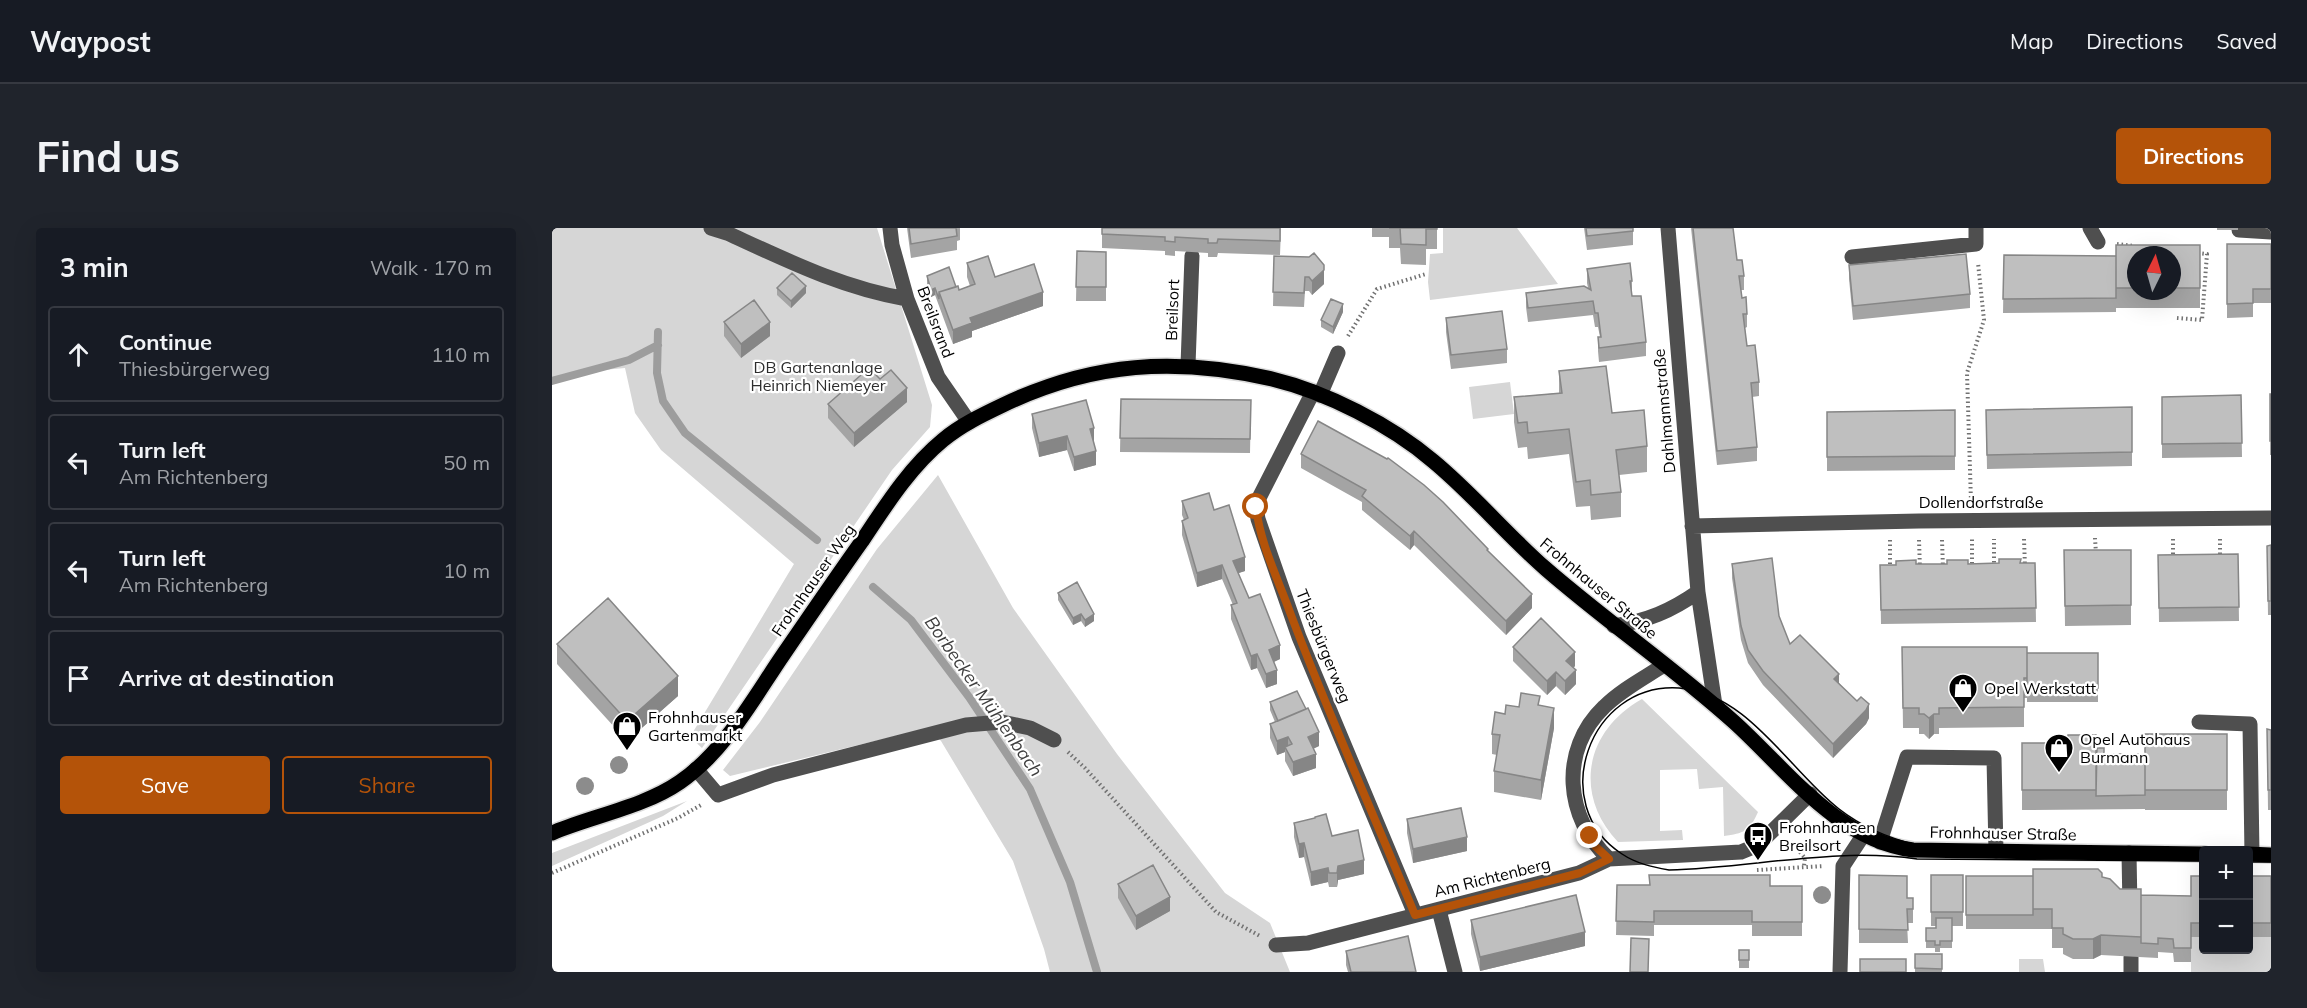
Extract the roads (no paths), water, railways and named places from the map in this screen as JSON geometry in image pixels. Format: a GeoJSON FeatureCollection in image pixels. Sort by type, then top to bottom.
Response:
{"type":"FeatureCollection","features":[{"type":"Feature","properties":{"kind":"main road","name":"Frohnhauser Straße"},"geometry":{"type":"LineString","coordinates":[[969,422],[1024,395],[1076,377],[1131,367],[1188,365],[1223,369],[1267,378],[1316,394],[1393,433],[1433,460],[1543,567],[1715,705],[1838,818],[1864,834],[1896,848],[1913,850],[2199,854]]}},
{"type":"Feature","properties":{"kind":"main road","name":"Frohnhauser Weg"},"geometry":{"type":"LineString","coordinates":[[552,833],[647,799],[678,783],[722,744],[899,487],[942,441],[969,422]]}},
{"type":"Feature","properties":{"kind":"main road"},"geometry":{"type":"LineString","coordinates":[[2253,854],[2271,855]]}},
{"type":"Feature","properties":{"kind":"street"},"geometry":{"type":"LineString","coordinates":[[711,228],[727,233],[817,275],[880,294],[907,299]]}},
{"type":"Feature","properties":{"kind":"street","name":"Breilsrand"},"geometry":{"type":"LineString","coordinates":[[890,228],[892,245],[907,299],[938,377],[969,422]]}},
{"type":"Feature","properties":{"kind":"street","name":"Dahlmannstraße"},"geometry":{"type":"LineString","coordinates":[[1668,228],[1698,592],[1715,705]]}},
{"type":"Feature","properties":{"kind":"street"},"geometry":{"type":"LineString","coordinates":[[1852,257],[1976,244],[1976,228]]}},
{"type":"Feature","properties":{"kind":"street"},"geometry":{"type":"LineString","coordinates":[[2090,228],[2098,242]]}},
{"type":"Feature","properties":{"kind":"street"},"geometry":{"type":"LineString","coordinates":[[2239,229],[2271,232]]}},
{"type":"Feature","properties":{"kind":"street","name":"Breilsort"},"geometry":{"type":"LineString","coordinates":[[1188,365],[1192,256]]}},
{"type":"Feature","properties":{"kind":"street","name":"Thiesbürgerweg"},"geometry":{"type":"LineString","coordinates":[[1338,353],[1256,507],[1258,519],[1299,637],[1415,915]]}},
{"type":"Feature","properties":{"kind":"street","name":"Dollendorfstraße"},"geometry":{"type":"LineString","coordinates":[[1692,525],[2271,518]]}},
{"type":"Feature","properties":{"kind":"street"},"geometry":{"type":"LineString","coordinates":[[1614,626],[1655,617],[1676,608],[1698,592]]}},
{"type":"Feature","properties":{"kind":"street"},"geometry":{"type":"LineString","coordinates":[[1609,859],[1595,846],[1580,816],[1572,782],[1576,754],[1588,726],[1602,708],[1664,664]]}},
{"type":"Feature","properties":{"kind":"street"},"geometry":{"type":"LineString","coordinates":[[696,769],[717,795],[772,775],[966,725],[1002,722],[1030,728],[1054,740]]}},
{"type":"Feature","properties":{"kind":"street"},"geometry":{"type":"LineString","coordinates":[[2199,722],[2250,724],[2250,846]]}},
{"type":"Feature","properties":{"kind":"street"},"geometry":{"type":"LineString","coordinates":[[1880,842],[1907,757],[1994,758],[1996,851]]}},
{"type":"Feature","properties":{"kind":"street","name":"Am Richtenberg"},"geometry":{"type":"LineString","coordinates":[[1276,945],[1308,943],[1439,910],[1580,873],[1609,859],[1741,852],[1758,845],[1810,794]]}},
{"type":"Feature","properties":{"kind":"street"},"geometry":{"type":"LineString","coordinates":[[1840,972],[1842,866],[1864,834]]}},
{"type":"Feature","properties":{"kind":"street"},"geometry":{"type":"LineString","coordinates":[[2129,853],[2130,909]]}},
{"type":"Feature","properties":{"kind":"street"},"geometry":{"type":"LineString","coordinates":[[1439,910],[1455,972]]}},
{"type":"Feature","properties":{"kind":"waterway","name":"Borbecker Mühlenbach"},"geometry":{"type":"LineString","coordinates":[[658,332],[657,373],[663,401],[685,433],[817,540]]}},
{"type":"Feature","properties":{"kind":"waterway"},"geometry":{"type":"LineString","coordinates":[[552,381],[629,360],[658,345]]}},
{"type":"Feature","properties":{"kind":"waterway","name":"Borbecker Mühlenbach"},"geometry":{"type":"LineString","coordinates":[[873,587],[911,620],[969,697],[1030,789],[1070,882],[1097,972]]}},
{"type":"Feature","properties":{"kind":"tram line"},"geometry":{"type":"LineString","coordinates":[[2199,848],[1917,845],[1906,842],[1866,826],[1839,809],[1747,718],[1704,693],[1679,688],[1648,691],[1621,705],[1601,725],[1588,750],[1583,778],[1586,807],[1599,833],[1622,854],[1633,860],[1669,870],[1855,855],[1917,859],[2199,861]]}},
{"type":"Feature","properties":{"kind":"tram line"},"geometry":{"type":"LineString","coordinates":[[2253,849],[2271,849]]}},
{"type":"Feature","properties":{"kind":"tram line"},"geometry":{"type":"LineString","coordinates":[[2253,862],[2271,862]]}},
{"type":"Feature","properties":{"kind":"place","name":"Opel Werkstatt"},"geometry":{"type":"Point","coordinates":[1963,714]}},
{"type":"Feature","properties":{"kind":"place","name":"Frohnhauser Gartenmarkt"},"geometry":{"type":"Point","coordinates":[627,752]}},
{"type":"Feature","properties":{"kind":"place","name":"Opel Autohaus Burmann"},"geometry":{"type":"Point","coordinates":[2059,774]}},
{"type":"Feature","properties":{"kind":"place","name":"Frohnhausen Breilsort"},"geometry":{"type":"Point","coordinates":[1758,862]}},
{"type":"Feature","properties":{"kind":"park label","name":"DB Gartenanlage Heinrich Niemeyer"},"geometry":{"type":"Point","coordinates":[818,376]}}]}
